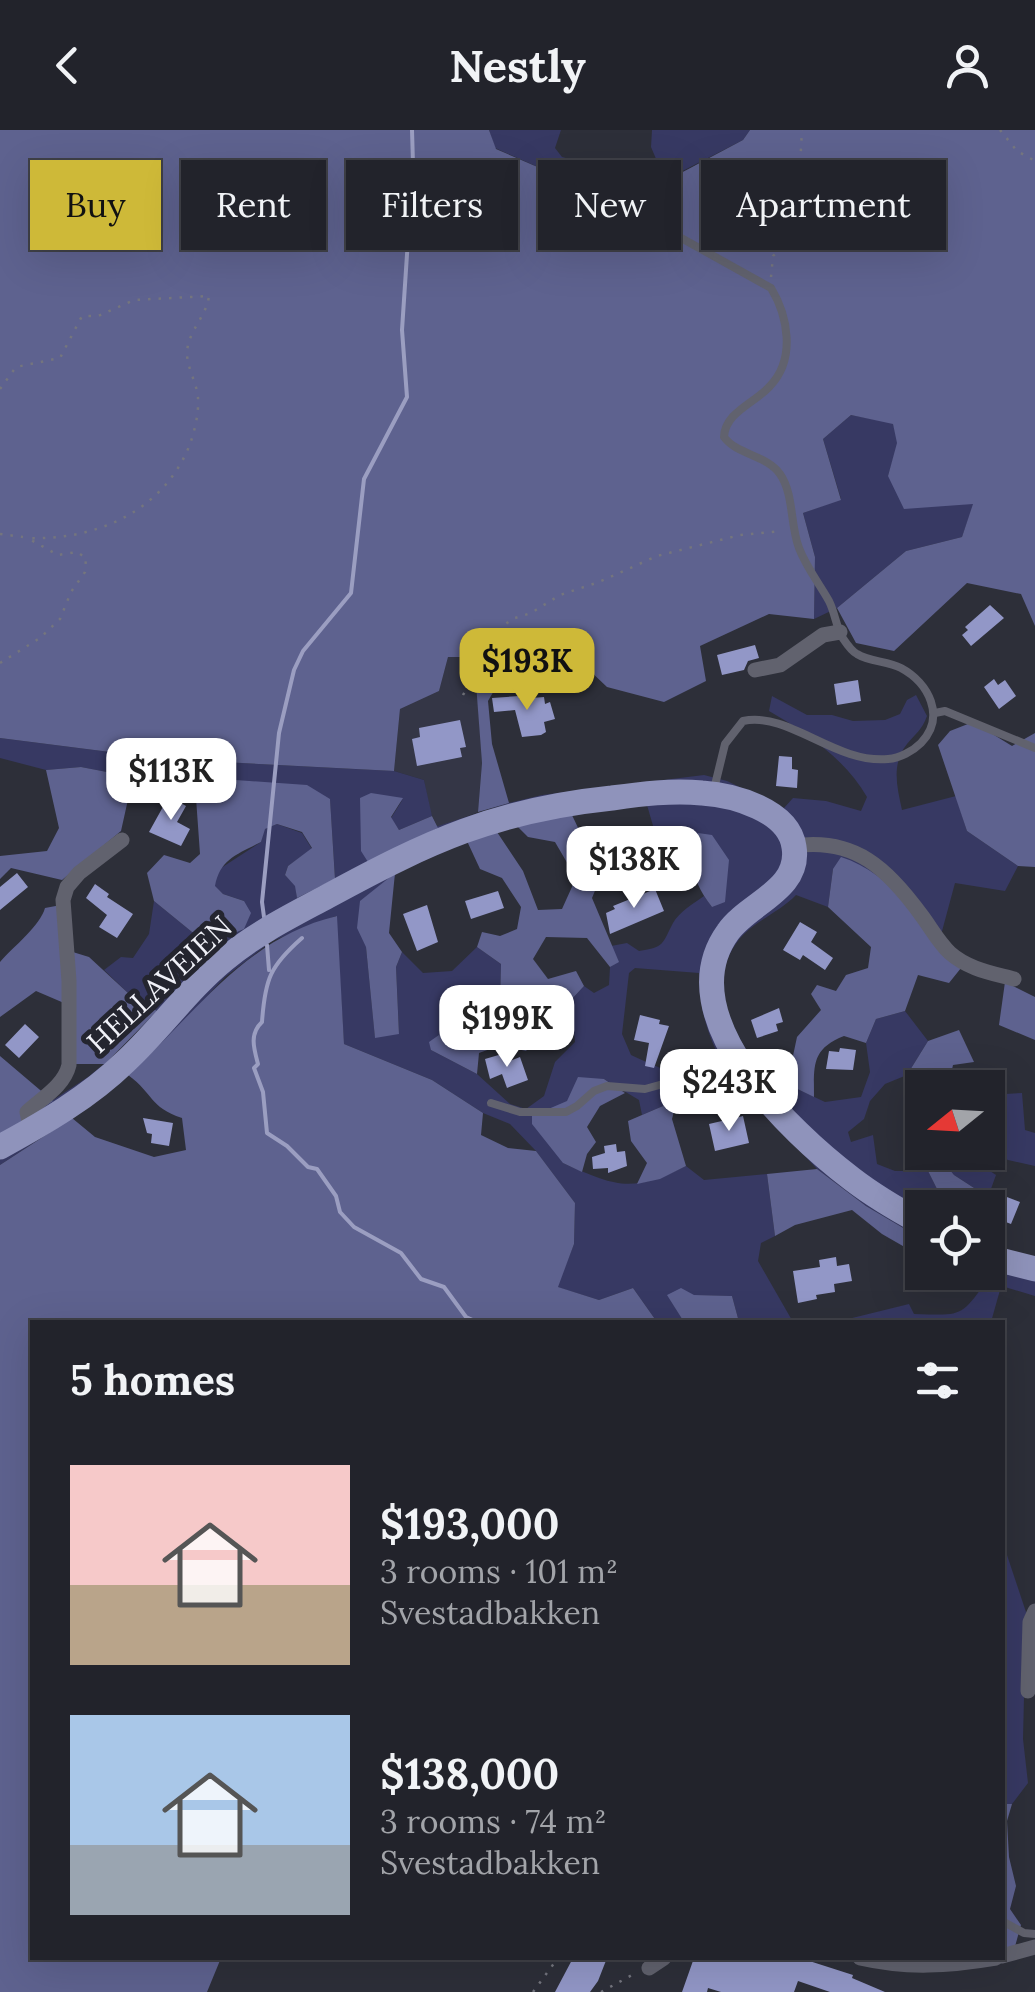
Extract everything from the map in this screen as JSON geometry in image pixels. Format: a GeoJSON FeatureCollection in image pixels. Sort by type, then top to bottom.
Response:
{"type":"FeatureCollection","features":[{"type":"Feature","properties":{"kind":"main road","name":"HELLAVEIEN"},"geometry":{"type":"LineString","coordinates":[[0,1147],[31,1130],[122,1065],[210,972],[243,945],[378,869],[475,825],[560,804],[664,792],[713,794],[745,802],[777,819],[794,846]]}},
{"type":"Feature","properties":{"kind":"main road"},"geometry":{"type":"LineString","coordinates":[[794,846],[788,877],[728,931],[715,958],[716,1015],[747,1076],[829,1161],[905,1213]]}},
{"type":"Feature","properties":{"kind":"main road"},"geometry":{"type":"LineString","coordinates":[[1005,1261],[1035,1269]]}},
{"type":"Feature","properties":{"kind":"street"},"geometry":{"type":"LineString","coordinates":[[755,670],[780,665],[822,635],[840,632]]}},
{"type":"Feature","properties":{"kind":"street"},"geometry":{"type":"LineString","coordinates":[[31,1130],[27,1112],[58,1086],[70,1065],[63,900],[79,873],[122,840]]}},
{"type":"Feature","properties":{"kind":"street"},"geometry":{"type":"LineString","coordinates":[[794,846],[814,844],[864,856],[888,876],[950,953],[979,970],[1014,979]]}},
{"type":"Feature","properties":{"kind":"street"},"geometry":{"type":"LineString","coordinates":[[1028,1691],[1029,1633],[1035,1611]]}},
{"type":"Feature","properties":{"kind":"street"},"geometry":{"type":"LineString","coordinates":[[1005,1956],[1035,1947]]}},
{"type":"Feature","properties":{"kind":"street"},"geometry":{"type":"LineString","coordinates":[[649,1968],[661,1960]]}},
{"type":"Feature","properties":{"kind":"street"},"geometry":{"type":"LineString","coordinates":[[869,1960],[897,1966],[940,1967],[982,1960]]}},
{"type":"Feature","properties":{"kind":"lane"},"geometry":{"type":"LineString","coordinates":[[681,237],[771,288],[787,329],[779,372],[771,386],[730,418],[724,438],[781,475],[793,530],[806,563],[854,652],[911,675],[935,712],[932,728],[922,742],[900,757],[885,760],[846,754],[768,720],[743,721],[725,744],[713,794]]}},
{"type":"Feature","properties":{"kind":"lane"},"geometry":{"type":"LineString","coordinates":[[935,712],[945,711],[1035,748]]}},
{"type":"Feature","properties":{"kind":"lane"},"geometry":{"type":"LineString","coordinates":[[491,1103],[520,1112],[566,1112],[607,1086],[645,1089],[674,1081],[695,1090],[718,1090],[747,1076]]}},
{"type":"Feature","properties":{"kind":"lane"},"geometry":{"type":"LineString","coordinates":[[1005,1922],[1035,1934]]}},
{"type":"Feature","properties":{"kind":"path"},"geometry":{"type":"LineString","coordinates":[[771,288],[773,256],[798,230],[800,222],[802,130]]}},
{"type":"Feature","properties":{"kind":"path"},"geometry":{"type":"LineString","coordinates":[[1000,130],[1017,151],[1035,161]]}},
{"type":"Feature","properties":{"kind":"path"},"geometry":{"type":"LineString","coordinates":[[0,389],[16,367],[60,358],[82,316],[98,316],[134,300],[209,296],[207,312],[192,332],[187,354],[198,399],[194,432],[180,469],[152,499],[119,522],[89,532],[45,539],[0,534]]}},
{"type":"Feature","properties":{"kind":"path"},"geometry":{"type":"LineString","coordinates":[[464,694],[502,628],[560,595],[657,556],[740,535],[793,530]]}},
{"type":"Feature","properties":{"kind":"path"},"geometry":{"type":"LineString","coordinates":[[0,663],[40,638],[60,619],[70,592],[84,572],[86,558],[77,552],[58,556],[26,538]]}},
{"type":"Feature","properties":{"kind":"path"},"geometry":{"type":"LineString","coordinates":[[533,1992],[557,1960]]}},
{"type":"Feature","properties":{"kind":"path"},"geometry":{"type":"LineString","coordinates":[[602,1992],[649,1968]]}},
{"type":"Feature","properties":{"kind":"shaded area"},"geometry":{"type":"Polygon","coordinates":[[[0,130],[489,130],[496,149],[538,167],[538,250],[681,250],[681,173],[701,162],[701,250],[946,250],[946,160],[705,160],[743,140],[750,130],[1035,130],[1035,626],[1021,594],[967,583],[894,651],[856,643],[837,608],[906,551],[962,537],[973,504],[904,509],[888,476],[897,443],[893,424],[851,415],[823,439],[841,500],[803,513],[815,557],[814,619],[769,614],[700,646],[706,681],[664,702],[607,687],[588,669],[499,682],[488,701],[492,744],[509,803],[478,812],[482,763],[474,657],[448,657],[439,691],[400,709],[394,771],[165,759],[0,738],[0,130]]]}},
{"type":"Feature","properties":{"kind":"shaded area"},"geometry":{"type":"Polygon","coordinates":[[[489,130],[561,130],[555,148],[562,157],[573,160],[538,160],[538,167],[495,148],[489,130]]]}},
{"type":"Feature","properties":{"kind":"shaded area"},"geometry":{"type":"Polygon","coordinates":[[[652,130],[750,130],[743,140],[681,172],[681,160],[657,160],[651,147],[652,130]]]}},
{"type":"Feature","properties":{"kind":"shaded area"},"geometry":{"type":"Polygon","coordinates":[[[851,415],[893,423],[898,443],[888,476],[974,503],[962,537],[906,551],[837,608],[814,619],[815,557],[803,513],[841,499],[823,439],[851,415]]]}},
{"type":"Feature","properties":{"kind":"shaded area"},"geometry":{"type":"Polygon","coordinates":[[[448,657],[475,657],[482,763],[478,812],[438,828],[424,780],[394,771],[400,709],[439,691],[448,657]]]}},
{"type":"Feature","properties":{"kind":"shaded area"},"geometry":{"type":"Polygon","coordinates":[[[916,695],[927,716],[899,760],[902,810],[956,796],[967,831],[1018,866],[1005,891],[955,883],[938,946],[833,869],[828,907],[796,895],[756,924],[735,945],[726,964],[723,984],[732,1024],[777,1094],[787,1084],[825,1102],[861,1097],[870,1072],[866,1043],[876,1019],[905,1011],[928,1041],[910,1070],[905,1070],[905,1076],[885,1084],[870,1101],[864,1119],[848,1132],[851,1142],[873,1135],[877,1164],[895,1171],[928,1171],[938,1190],[905,1190],[905,1229],[817,1169],[743,1089],[714,1099],[677,1100],[642,1115],[639,1100],[604,1079],[563,1163],[624,1184],[651,1180],[686,1166],[704,1180],[767,1174],[775,1236],[761,1243],[758,1261],[792,1320],[738,1320],[732,1296],[668,1295],[683,1320],[656,1320],[633,1288],[599,1300],[557,1287],[574,1244],[575,1203],[536,1151],[510,1124],[483,1113],[432,1080],[344,1044],[336,916],[272,941],[225,977],[159,1048],[100,1099],[0,1165],[0,1135],[88,1077],[120,1051],[157,1011],[128,993],[104,970],[121,957],[133,958],[149,934],[154,901],[192,932],[244,901],[223,894],[214,886],[218,870],[261,842],[264,829],[277,824],[302,833],[312,849],[288,866],[285,875],[296,886],[297,898],[335,878],[330,800],[222,779],[207,786],[195,784],[184,774],[160,769],[133,777],[81,767],[46,770],[0,758],[0,738],[165,759],[394,771],[424,780],[432,816],[399,830],[391,818],[403,799],[361,851],[542,795],[704,775],[727,781],[784,808],[793,798],[826,801],[861,811],[867,797],[858,783],[824,748],[769,711],[772,696],[807,715],[832,715],[853,721],[885,720],[900,714],[907,700],[916,695]],[[647,805],[614,806],[495,829],[396,873],[366,947],[375,1037],[399,1033],[396,967],[402,952],[423,973],[452,971],[477,947],[501,964],[500,1002],[462,1021],[431,1050],[477,1074],[510,1104],[526,1109],[544,1096],[555,1062],[575,1042],[571,1000],[584,986],[594,993],[609,985],[610,967],[618,961],[611,946],[627,943],[639,951],[654,948],[664,940],[679,915],[704,896],[712,907],[699,833],[690,848],[660,850],[647,805]],[[635,968],[629,973],[622,1034],[631,1055],[667,1071],[690,1076],[726,1069],[714,1046],[701,999],[699,973],[635,968]]]}},
{"type":"Feature","properties":{"kind":"shaded area"},"geometry":{"type":"Polygon","coordinates":[[[973,722],[1012,746],[1035,733],[1035,867],[1018,866],[967,831],[938,745],[950,731],[973,722]]]}},
{"type":"Feature","properties":{"kind":"shaded area"},"geometry":{"type":"Polygon","coordinates":[[[81,767],[133,777],[121,831],[62,880],[11,868],[0,879],[0,856],[47,851],[59,828],[46,770],[81,767]]]}},
{"type":"Feature","properties":{"kind":"shaded area"},"geometry":{"type":"Polygon","coordinates":[[[222,779],[307,785],[330,799],[335,879],[297,898],[295,886],[285,875],[288,866],[312,848],[302,832],[277,824],[265,829],[261,842],[231,858],[217,877],[215,886],[223,894],[244,901],[251,913],[244,929],[227,936],[192,932],[154,901],[147,873],[164,855],[190,863],[200,854],[195,784],[207,785],[222,779]]]}},
{"type":"Feature","properties":{"kind":"shaded area"},"geometry":{"type":"Polygon","coordinates":[[[371,793],[403,798],[391,817],[399,830],[432,816],[438,828],[368,862],[361,851],[360,798],[371,793]]]}},
{"type":"Feature","properties":{"kind":"shaded area"},"geometry":{"type":"Polygon","coordinates":[[[571,813],[601,876],[592,898],[619,962],[610,967],[587,938],[546,937],[533,959],[548,979],[576,971],[584,986],[571,1000],[572,1024],[541,1033],[526,1051],[501,1045],[479,1053],[477,1074],[431,1050],[429,1042],[446,1030],[448,1006],[466,997],[479,1009],[500,1002],[501,964],[477,947],[482,932],[500,936],[517,929],[521,907],[502,878],[480,869],[467,841],[495,829],[523,871],[538,910],[562,909],[576,878],[555,842],[528,837],[515,824],[571,813]]]}},
{"type":"Feature","properties":{"kind":"shaded area"},"geometry":{"type":"Polygon","coordinates":[[[698,833],[712,835],[729,860],[725,902],[712,907],[693,871],[692,852],[698,833]]]}},
{"type":"Feature","properties":{"kind":"shaded area"},"geometry":{"type":"Polygon","coordinates":[[[841,857],[860,865],[893,889],[961,968],[949,983],[918,975],[905,1011],[876,1019],[866,1043],[844,1036],[825,1047],[815,1068],[814,1097],[787,1084],[797,1037],[821,1010],[811,994],[817,985],[836,991],[846,975],[868,968],[871,947],[828,907],[833,869],[841,857]]]}},
{"type":"Feature","properties":{"kind":"shaded area"},"geometry":{"type":"Polygon","coordinates":[[[395,873],[389,933],[402,952],[396,967],[399,1034],[375,1038],[366,947],[357,928],[360,901],[395,873]]]}},
{"type":"Feature","properties":{"kind":"shaded area"},"geometry":{"type":"Polygon","coordinates":[[[61,905],[63,949],[89,957],[128,993],[157,1011],[105,1064],[75,1064],[64,1003],[36,991],[0,1017],[0,962],[32,929],[45,908],[61,905]]]}},
{"type":"Feature","properties":{"kind":"shaded area"},"geometry":{"type":"Polygon","coordinates":[[[337,916],[344,1044],[432,1080],[483,1113],[481,1135],[508,1148],[536,1151],[575,1203],[574,1244],[558,1287],[599,1300],[633,1288],[656,1320],[30,1320],[30,1960],[220,1960],[207,1992],[0,1992],[0,1165],[72,1118],[95,1137],[154,1157],[186,1150],[182,1118],[157,1105],[128,1075],[223,981],[275,942],[337,916]]]}},
{"type":"Feature","properties":{"kind":"shaded area"},"geometry":{"type":"Polygon","coordinates":[[[1005,982],[1035,997],[1035,1040],[999,1025],[1005,982]]]}},
{"type":"Feature","properties":{"kind":"shaded area"},"geometry":{"type":"Polygon","coordinates":[[[959,1030],[974,1062],[953,1065],[952,1070],[910,1070],[928,1041],[959,1030]]]}},
{"type":"Feature","properties":{"kind":"shaded area"},"geometry":{"type":"Polygon","coordinates":[[[0,1056],[53,1101],[0,1135],[0,1056]]]}},
{"type":"Feature","properties":{"kind":"shaded area"},"geometry":{"type":"Polygon","coordinates":[[[578,1077],[604,1079],[625,1093],[600,1106],[587,1127],[596,1142],[587,1154],[582,1172],[563,1163],[532,1124],[532,1116],[567,1101],[578,1077]]]}},
{"type":"Feature","properties":{"kind":"shaded area"},"geometry":{"type":"Polygon","coordinates":[[[1022,1093],[1025,1130],[1035,1133],[1035,1166],[1005,1159],[1005,1094],[1022,1093]]]}},
{"type":"Feature","properties":{"kind":"shaded area"},"geometry":{"type":"Polygon","coordinates":[[[677,1100],[672,1119],[686,1166],[660,1179],[637,1184],[647,1163],[631,1141],[628,1121],[677,1100]]]}},
{"type":"Feature","properties":{"kind":"shaded area"},"geometry":{"type":"Polygon","coordinates":[[[817,1169],[905,1229],[905,1247],[852,1210],[795,1225],[775,1236],[767,1174],[817,1169]]]}},
{"type":"Feature","properties":{"kind":"shaded area"},"geometry":{"type":"Polygon","coordinates":[[[950,1170],[988,1170],[996,1175],[991,1190],[977,1190],[950,1170]]]}},
{"type":"Feature","properties":{"kind":"shaded area"},"geometry":{"type":"Polygon","coordinates":[[[950,1170],[977,1190],[938,1190],[928,1171],[950,1170]]]}},
{"type":"Feature","properties":{"kind":"shaded area"},"geometry":{"type":"Polygon","coordinates":[[[1005,1250],[1035,1259],[1035,1296],[1005,1287],[1005,1250]]]}},
{"type":"Feature","properties":{"kind":"shaded area"},"geometry":{"type":"Polygon","coordinates":[[[681,1288],[694,1295],[732,1296],[738,1320],[683,1320],[667,1295],[681,1288]]]}},
{"type":"Feature","properties":{"kind":"shaded area"},"geometry":{"type":"Polygon","coordinates":[[[980,1290],[1000,1290],[992,1320],[844,1320],[909,1304],[914,1314],[951,1314],[980,1290]]]}},
{"type":"Feature","properties":{"kind":"shaded area"},"geometry":{"type":"Polygon","coordinates":[[[1005,1549],[1026,1612],[1023,1739],[1028,1783],[1012,1804],[1005,1804],[1005,1549]]]}},
{"type":"Feature","properties":{"kind":"shaded area"},"geometry":{"type":"Polygon","coordinates":[[[1005,1804],[1012,1804],[1007,1821],[1016,1886],[1010,1909],[1021,1925],[1014,1950],[1005,1952],[1005,1804]]]}},
{"type":"Feature","properties":{"kind":"building"},"geometry":{"type":"Polygon","coordinates":[[[990,605],[1004,618],[971,646],[962,635],[968,630],[965,627],[990,605]]]}},
{"type":"Feature","properties":{"kind":"building"},"geometry":{"type":"Polygon","coordinates":[[[755,645],[759,658],[748,661],[744,670],[722,675],[717,655],[755,645]]]}},
{"type":"Feature","properties":{"kind":"building"},"geometry":{"type":"Polygon","coordinates":[[[994,679],[998,685],[1005,680],[1016,696],[999,709],[984,687],[994,679]]]}},
{"type":"Feature","properties":{"kind":"building"},"geometry":{"type":"Polygon","coordinates":[[[858,680],[861,701],[837,705],[834,684],[858,680]]]}},
{"type":"Feature","properties":{"kind":"building"},"geometry":{"type":"Polygon","coordinates":[[[544,697],[545,704],[550,702],[555,719],[544,722],[546,732],[522,737],[515,710],[494,712],[492,698],[544,697]]]}},
{"type":"Feature","properties":{"kind":"building"},"geometry":{"type":"Polygon","coordinates":[[[460,720],[466,747],[460,748],[462,757],[417,766],[412,739],[420,737],[419,728],[460,720]]]}},
{"type":"Feature","properties":{"kind":"building"},"geometry":{"type":"Polygon","coordinates":[[[779,756],[792,757],[792,769],[798,770],[797,788],[776,786],[779,756]]]}},
{"type":"Feature","properties":{"kind":"building"},"geometry":{"type":"Polygon","coordinates":[[[169,796],[186,806],[177,822],[190,829],[181,846],[149,832],[169,796]]]}},
{"type":"Feature","properties":{"kind":"building"},"geometry":{"type":"Polygon","coordinates":[[[17,873],[28,887],[0,910],[0,887],[17,873]]]}},
{"type":"Feature","properties":{"kind":"building"},"geometry":{"type":"Polygon","coordinates":[[[95,884],[133,914],[117,938],[99,927],[107,915],[86,898],[95,884]]]}},
{"type":"Feature","properties":{"kind":"building"},"geometry":{"type":"Polygon","coordinates":[[[655,889],[664,911],[610,934],[606,913],[615,909],[613,906],[655,889]]]}},
{"type":"Feature","properties":{"kind":"building"},"geometry":{"type":"Polygon","coordinates":[[[498,891],[504,908],[471,919],[465,901],[498,891]]]}},
{"type":"Feature","properties":{"kind":"building"},"geometry":{"type":"Polygon","coordinates":[[[427,905],[438,942],[417,951],[403,914],[427,905]]]}},
{"type":"Feature","properties":{"kind":"building"},"geometry":{"type":"Polygon","coordinates":[[[800,922],[817,932],[811,942],[833,958],[825,970],[803,955],[800,960],[783,950],[800,922]]]}},
{"type":"Feature","properties":{"kind":"building"},"geometry":{"type":"Polygon","coordinates":[[[779,1008],[783,1022],[776,1024],[778,1031],[757,1038],[751,1020],[779,1008]]]}},
{"type":"Feature","properties":{"kind":"building"},"geometry":{"type":"Polygon","coordinates":[[[640,1015],[669,1026],[654,1068],[645,1066],[649,1043],[634,1040],[640,1015]]]}},
{"type":"Feature","properties":{"kind":"building"},"geometry":{"type":"Polygon","coordinates":[[[25,1024],[39,1037],[19,1058],[5,1045],[25,1024]]]}},
{"type":"Feature","properties":{"kind":"building"},"geometry":{"type":"Polygon","coordinates":[[[840,1048],[856,1050],[853,1070],[826,1069],[829,1051],[839,1052],[840,1048]]]}},
{"type":"Feature","properties":{"kind":"building"},"geometry":{"type":"Polygon","coordinates":[[[502,1054],[505,1063],[520,1057],[528,1080],[507,1088],[502,1074],[490,1079],[485,1059],[502,1054]]]}},
{"type":"Feature","properties":{"kind":"building"},"geometry":{"type":"Polygon","coordinates":[[[743,1116],[749,1143],[715,1151],[709,1124],[743,1116]]]}},
{"type":"Feature","properties":{"kind":"building"},"geometry":{"type":"Polygon","coordinates":[[[143,1118],[173,1123],[169,1146],[151,1143],[152,1134],[147,1133],[143,1118]]]}},
{"type":"Feature","properties":{"kind":"building"},"geometry":{"type":"Polygon","coordinates":[[[616,1144],[617,1152],[625,1151],[627,1166],[608,1173],[608,1168],[593,1169],[592,1157],[605,1153],[604,1146],[616,1144]]]}},
{"type":"Feature","properties":{"kind":"building"},"geometry":{"type":"Polygon","coordinates":[[[1005,1196],[1020,1202],[1011,1224],[1005,1222],[1005,1196]]]}},
{"type":"Feature","properties":{"kind":"building"},"geometry":{"type":"Polygon","coordinates":[[[836,1257],[837,1266],[849,1264],[852,1281],[834,1284],[835,1292],[798,1303],[793,1271],[820,1267],[819,1260],[836,1257]]]}},
{"type":"Feature","properties":{"kind":"building"},"geometry":{"type":"Polygon","coordinates":[[[572,1960],[606,1960],[590,1992],[555,1992],[572,1960]]]}},
{"type":"Feature","properties":{"kind":"building"},"geometry":{"type":"Polygon","coordinates":[[[693,1960],[806,1960],[853,1975],[852,1978],[885,1992],[830,1992],[798,1981],[794,1992],[721,1992],[708,1988],[707,1992],[682,1992],[693,1960]]]}},
{"type":"Feature","properties":{"kind":"waterway"},"geometry":{"type":"LineString","coordinates":[[264,917],[262,902],[279,733],[294,670],[303,651],[351,593],[364,479],[407,397],[402,330],[412,130]]}},
{"type":"Feature","properties":{"kind":"waterway"},"geometry":{"type":"LineString","coordinates":[[302,938],[271,974],[262,1022],[254,1037],[258,1064],[254,1068],[263,1092],[267,1133],[308,1167],[317,1169],[336,1196],[340,1212],[354,1227],[401,1253],[421,1279],[444,1287],[466,1317],[473,1320]]}},
{"type":"Feature","properties":{"kind":"waterway"},"geometry":{"type":"LineString","coordinates":[[267,945],[269,970]]}}]}
